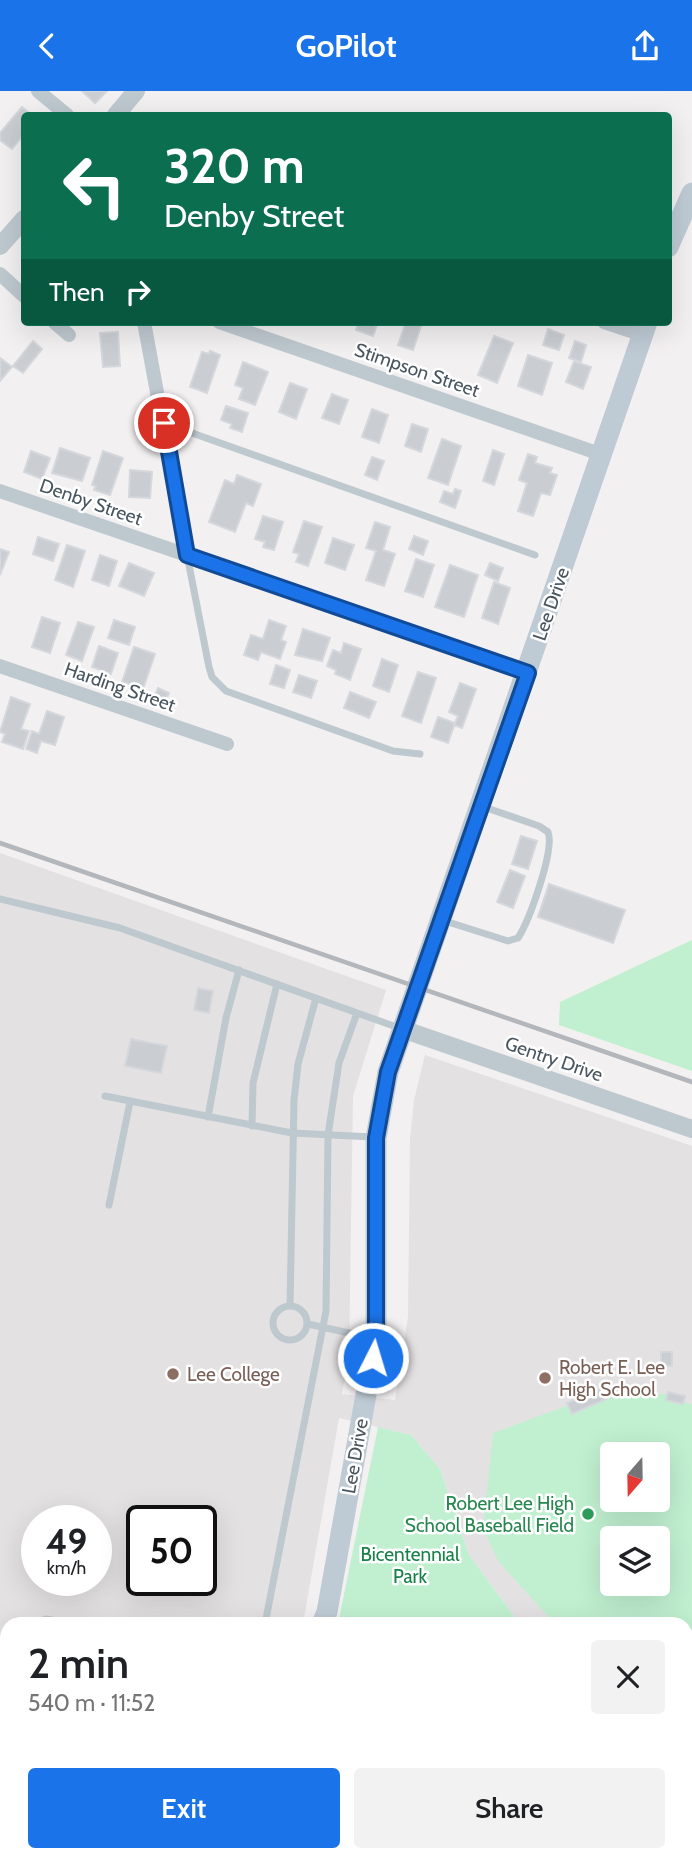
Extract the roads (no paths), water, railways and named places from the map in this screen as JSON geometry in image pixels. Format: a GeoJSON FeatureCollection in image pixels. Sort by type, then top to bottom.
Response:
{"type":"FeatureCollection","features":[{"type":"Feature","properties":{"kind":"main road"},"geometry":{"type":"LineString","coordinates":[[672,238],[692,193]]}},
{"type":"Feature","properties":{"kind":"main road","name":"Lee Drive"},"geometry":{"type":"LineString","coordinates":[[325,1617],[376,1339],[376,1138],[388,1072],[645,329]]}},
{"type":"Feature","properties":{"kind":"street"},"geometry":{"type":"LineString","coordinates":[[38,91],[63,112]]}},
{"type":"Feature","properties":{"kind":"street"},"geometry":{"type":"LineString","coordinates":[[118,112],[136,91]]}},
{"type":"Feature","properties":{"kind":"street"},"geometry":{"type":"LineString","coordinates":[[0,246],[21,222]]}},
{"type":"Feature","properties":{"kind":"street"},"geometry":{"type":"LineString","coordinates":[[0,274],[21,293]]}},
{"type":"Feature","properties":{"kind":"street"},"geometry":{"type":"LineString","coordinates":[[59,326],[69,335]]}},
{"type":"Feature","properties":{"kind":"street"},"geometry":{"type":"LineString","coordinates":[[145,326],[187,555]]}},
{"type":"Feature","properties":{"kind":"street","name":"Stimpson Street"},"geometry":{"type":"LineString","coordinates":[[230,326],[603,456]]}},
{"type":"Feature","properties":{"kind":"street"},"geometry":{"type":"LineString","coordinates":[[627,326],[645,329]]}},
{"type":"Feature","properties":{"kind":"street","name":"Denby Street"},"geometry":{"type":"LineString","coordinates":[[0,491],[528,673]]}},
{"type":"Feature","properties":{"kind":"street","name":"Harding Street"},"geometry":{"type":"LineString","coordinates":[[0,666],[227,744]]}},
{"type":"Feature","properties":{"kind":"street","name":"Gentry Drive"},"geometry":{"type":"LineString","coordinates":[[402,1029],[692,1129]]}},
{"type":"Feature","properties":{"kind":"lane"},"geometry":{"type":"LineString","coordinates":[[164,423],[535,555]]}},
{"type":"Feature","properties":{"kind":"lane"},"geometry":{"type":"LineString","coordinates":[[187,555],[209,667],[217,683],[235,696],[393,751],[420,754]]}},
{"type":"Feature","properties":{"kind":"lane"},"geometry":{"type":"LineString","coordinates":[[441,919],[508,941],[518,938],[526,926],[550,839],[548,832],[539,826],[481,806]]}},
{"type":"Feature","properties":{"kind":"lane"},"geometry":{"type":"LineString","coordinates":[[0,899],[120,927],[402,1029]]}},
{"type":"Feature","properties":{"kind":"lane"},"geometry":{"type":"LineString","coordinates":[[208,1117],[226,1018],[239,970]]}},
{"type":"Feature","properties":{"kind":"lane"},"geometry":{"type":"LineString","coordinates":[[252,1126],[253,1083],[276,984]]}},
{"type":"Feature","properties":{"kind":"lane"},"geometry":{"type":"LineString","coordinates":[[290,1306],[293,1247],[292,1133],[298,1064],[316,998]]}},
{"type":"Feature","properties":{"kind":"lane"},"geometry":{"type":"LineString","coordinates":[[266,1617],[326,1311],[328,1135],[339,1063],[357,1013]]}},
{"type":"Feature","properties":{"kind":"lane"},"geometry":{"type":"LineString","coordinates":[[105,1096],[292,1133],[376,1138]]}},
{"type":"Feature","properties":{"kind":"lane"},"geometry":{"type":"LineString","coordinates":[[109,1205],[130,1102]]}},
{"type":"Feature","properties":{"kind":"lane"},"geometry":{"type":"LineString","coordinates":[[290,1306],[305,1314],[307,1324],[299,1339],[287,1341],[277,1335],[274,1318],[280,1309],[290,1306]]}},
{"type":"Feature","properties":{"kind":"lane"},"geometry":{"type":"LineString","coordinates":[[307,1324],[376,1339]]}},
{"type":"Feature","properties":{"kind":"railway"},"geometry":{"type":"LineString","coordinates":[[0,843],[692,1082]]}},
{"type":"Feature","properties":{"kind":"place","name":"Lee College"},"geometry":{"type":"Point","coordinates":[173,1374]}},
{"type":"Feature","properties":{"kind":"place","name":"Robert E. Lee High School"},"geometry":{"type":"Point","coordinates":[545,1378]}},
{"type":"Feature","properties":{"kind":"place","name":"Robert Lee High School Baseball Field"},"geometry":{"type":"Point","coordinates":[588,1514]}},
{"type":"Feature","properties":{"kind":"park label","name":"Bicentennial Park"},"geometry":{"type":"Point","coordinates":[410,1565]}}]}
